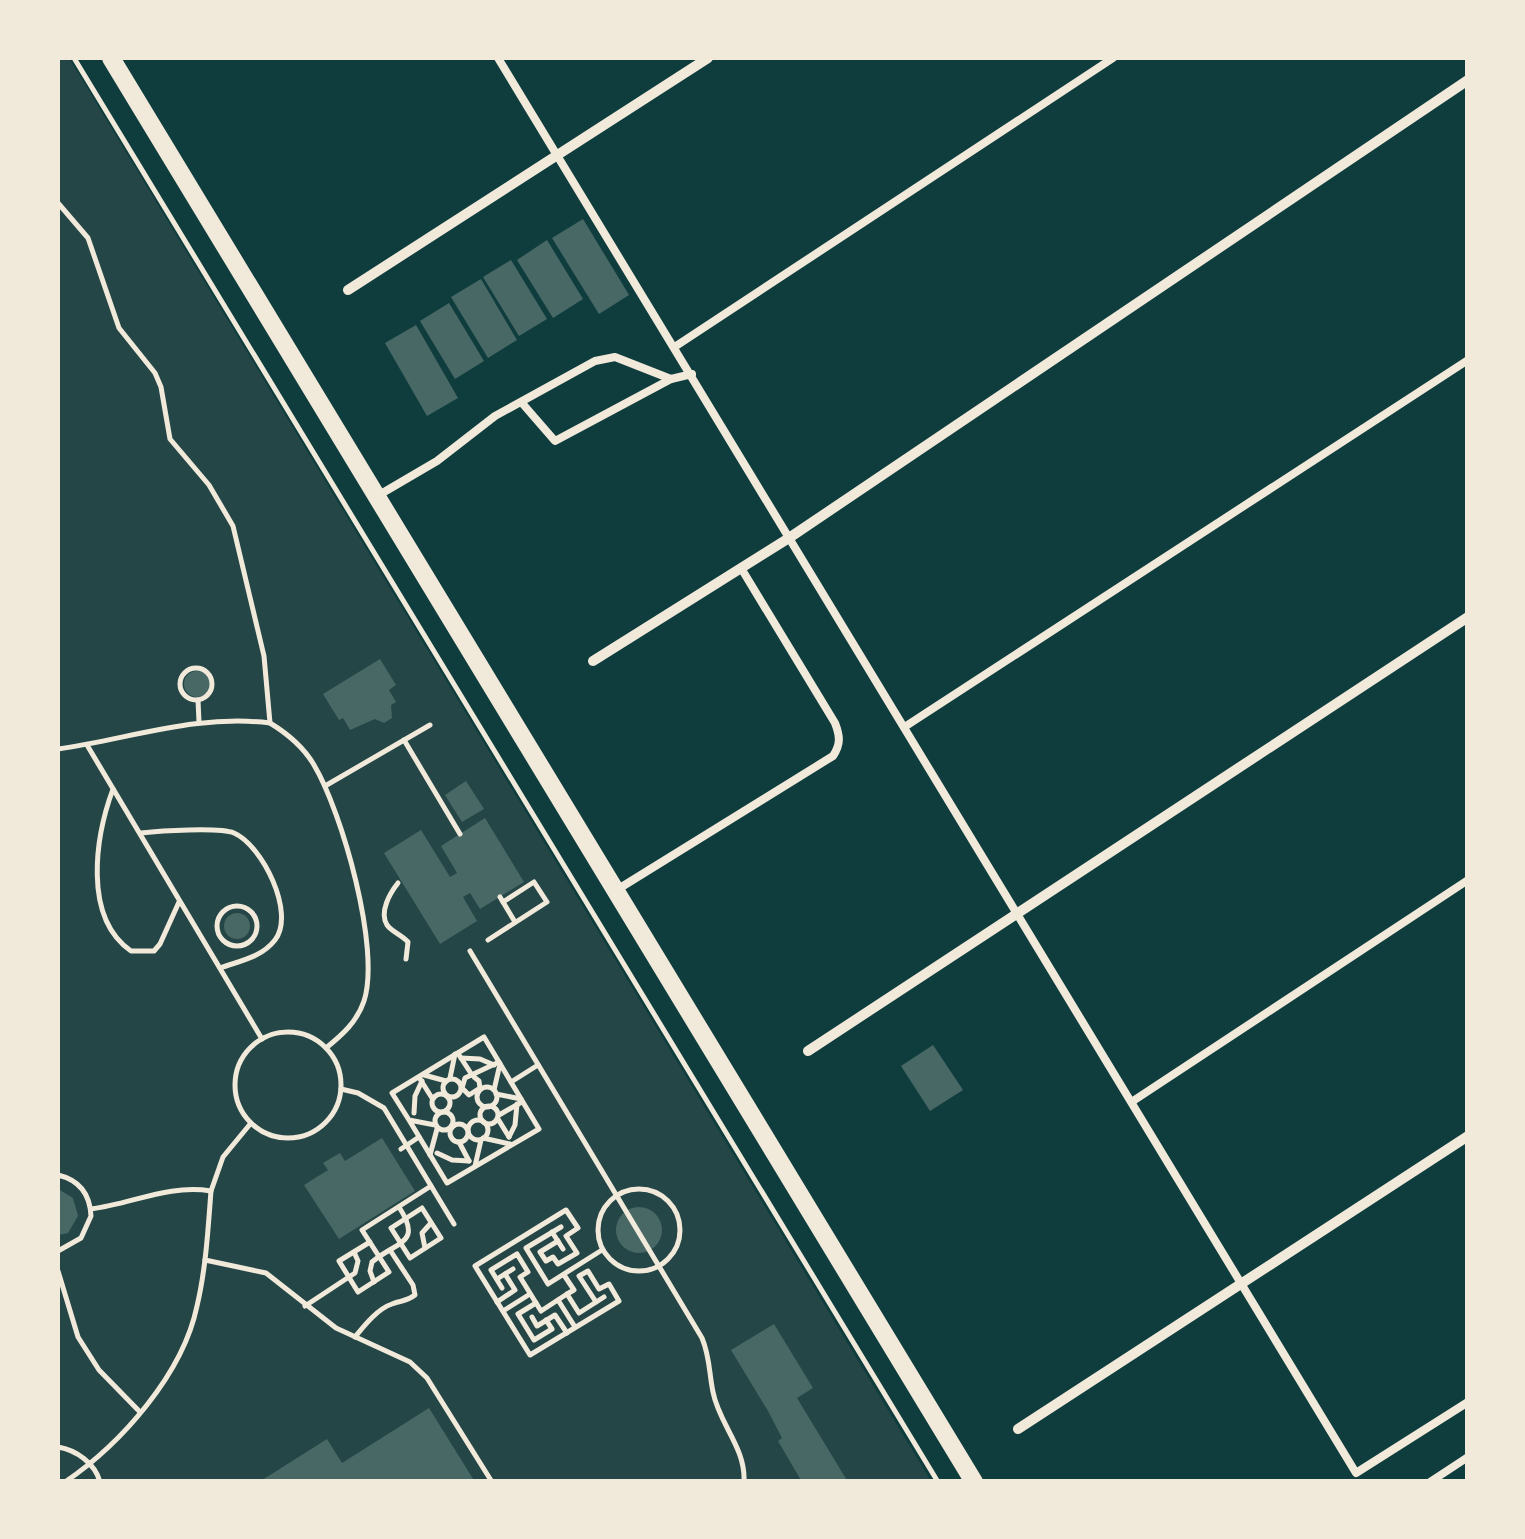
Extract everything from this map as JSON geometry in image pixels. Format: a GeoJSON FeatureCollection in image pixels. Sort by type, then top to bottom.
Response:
{"type":"FeatureCollection","features":[{"type":"Feature","properties":{"kind":"street"},"geometry":{"type":"LineString","coordinates":[[111,58],[974,1482]]}},
{"type":"Feature","properties":{"kind":"street"},"geometry":{"type":"LineString","coordinates":[[348,290],[708,58]]}},
{"type":"Feature","properties":{"kind":"street"},"geometry":{"type":"LineString","coordinates":[[592,661],[789,538],[1468,80]]}},
{"type":"Feature","properties":{"kind":"street"},"geometry":{"type":"LineString","coordinates":[[808,1051],[1468,617]]}},
{"type":"Feature","properties":{"kind":"street"},"geometry":{"type":"LineString","coordinates":[[1018,1429],[1468,1136]]}},
{"type":"Feature","properties":{"kind":"lane"},"geometry":{"type":"LineString","coordinates":[[498,58],[1356,1473],[1468,1402]]}},
{"type":"Feature","properties":{"kind":"lane"},"geometry":{"type":"LineString","coordinates":[[676,346],[1113,58]]}},
{"type":"Feature","properties":{"kind":"lane"},"geometry":{"type":"LineString","coordinates":[[376,498],[436,461],[495,416],[595,360],[614,357],[671,380]]}},
{"type":"Feature","properties":{"kind":"lane"},"geometry":{"type":"LineString","coordinates":[[906,726],[1468,360]]}},
{"type":"Feature","properties":{"kind":"lane"},"geometry":{"type":"LineString","coordinates":[[522,403],[555,441],[671,380],[692,374]]}},
{"type":"Feature","properties":{"kind":"lane"},"geometry":{"type":"LineString","coordinates":[[615,891],[833,756],[839,747],[840,734],[835,724],[741,568]]}},
{"type":"Feature","properties":{"kind":"lane"},"geometry":{"type":"LineString","coordinates":[[1133,1100],[1468,880]]}},
{"type":"Feature","properties":{"kind":"lane"},"geometry":{"type":"LineString","coordinates":[[1430,1482],[1468,1457]]}},
{"type":"Feature","properties":{"kind":"path"},"geometry":{"type":"LineString","coordinates":[[74,58],[938,1482]]}},
{"type":"Feature","properties":{"kind":"path"},"geometry":{"type":"LineString","coordinates":[[58,203],[88,238],[119,328],[155,373],[170,439],[209,485],[233,526],[264,656],[270,723]]}},
{"type":"Feature","properties":{"kind":"path"},"geometry":{"type":"LineString","coordinates":[[194,668],[206,672],[212,683],[209,694],[198,700],[186,697],[180,688],[182,676],[194,668]]}},
{"type":"Feature","properties":{"kind":"path"},"geometry":{"type":"LineString","coordinates":[[198,700],[199,723]]}},
{"type":"Feature","properties":{"kind":"path"},"geometry":{"type":"LineString","coordinates":[[58,749],[134,732],[246,720],[270,723],[302,747],[325,786],[354,878],[370,969],[357,1017],[326,1048]]}},
{"type":"Feature","properties":{"kind":"path"},"geometry":{"type":"LineString","coordinates":[[325,786],[430,725]]}},
{"type":"Feature","properties":{"kind":"path"},"geometry":{"type":"LineString","coordinates":[[404,740],[460,834]]}},
{"type":"Feature","properties":{"kind":"path"},"geometry":{"type":"LineString","coordinates":[[87,744],[262,1040]]}},
{"type":"Feature","properties":{"kind":"path"},"geometry":{"type":"LineString","coordinates":[[113,789],[99,838],[98,876],[105,912],[117,938],[131,951],[154,951],[180,900]]}},
{"type":"Feature","properties":{"kind":"path"},"geometry":{"type":"LineString","coordinates":[[140,834],[226,830],[247,840],[268,869],[281,917],[275,940],[258,956],[220,968]]}},
{"type":"Feature","properties":{"kind":"path"},"geometry":{"type":"LineString","coordinates":[[488,940],[516,922],[547,902],[534,882],[501,899],[516,922]]}},
{"type":"Feature","properties":{"kind":"path"},"geometry":{"type":"LineString","coordinates":[[398,883],[388,899],[385,916],[390,928],[408,942],[406,959]]}},
{"type":"Feature","properties":{"kind":"path"},"geometry":{"type":"LineString","coordinates":[[240,906],[253,914],[256,928],[248,942],[237,946],[222,939],[217,926],[224,910],[240,906]]}},
{"type":"Feature","properties":{"kind":"path"},"geometry":{"type":"LineString","coordinates":[[208,948],[222,939]]}},
{"type":"Feature","properties":{"kind":"path"},"geometry":{"type":"LineString","coordinates":[[470,951],[660,1265],[710,1356],[714,1398],[744,1463],[744,1482]]}},
{"type":"Feature","properties":{"kind":"path"},"geometry":{"type":"LineString","coordinates":[[290,1032],[311,1037],[326,1048],[337,1064],[341,1089],[337,1106],[326,1122],[304,1136],[272,1136],[252,1123],[237,1098],[236,1078],[246,1055],[262,1040],[290,1032]]}},
{"type":"Feature","properties":{"kind":"path"},"geometry":{"type":"LineString","coordinates":[[484,1037],[539,1129],[511,1142],[448,1184],[392,1093],[458,1055],[484,1037]]}},
{"type":"Feature","properties":{"kind":"path"},"geometry":{"type":"LineString","coordinates":[[458,1055],[498,1064]]}},
{"type":"Feature","properties":{"kind":"path"},"geometry":{"type":"LineString","coordinates":[[458,1055],[480,1081],[478,1101],[494,1107],[511,1142]]}},
{"type":"Feature","properties":{"kind":"path"},"geometry":{"type":"LineString","coordinates":[[433,1155],[435,1117],[449,1107],[442,1088],[458,1055]]}},
{"type":"Feature","properties":{"kind":"path"},"geometry":{"type":"LineString","coordinates":[[410,1117],[437,1094],[458,1095],[465,1078],[498,1064]]}},
{"type":"Feature","properties":{"kind":"path"},"geometry":{"type":"LineString","coordinates":[[473,1165],[487,1130],[480,1114],[495,1101],[498,1064]]}},
{"type":"Feature","properties":{"kind":"path"},"geometry":{"type":"LineString","coordinates":[[510,1082],[539,1065]]}},
{"type":"Feature","properties":{"kind":"path"},"geometry":{"type":"LineString","coordinates":[[421,1077],[457,1080],[470,1095],[485,1087],[520,1102]]}},
{"type":"Feature","properties":{"kind":"path"},"geometry":{"type":"LineString","coordinates":[[421,1077],[436,1111],[452,1116],[450,1136],[473,1165]]}},
{"type":"Feature","properties":{"kind":"path"},"geometry":{"type":"LineString","coordinates":[[410,1117],[421,1077]]}},
{"type":"Feature","properties":{"kind":"path"},"geometry":{"type":"LineString","coordinates":[[341,1089],[358,1093],[384,1108],[404,1147],[454,1224]]}},
{"type":"Feature","properties":{"kind":"path"},"geometry":{"type":"LineString","coordinates":[[433,1155],[466,1139],[474,1121],[492,1124],[520,1102]]}},
{"type":"Feature","properties":{"kind":"path"},"geometry":{"type":"LineString","coordinates":[[511,1142],[520,1102]]}},
{"type":"Feature","properties":{"kind":"path"},"geometry":{"type":"LineString","coordinates":[[410,1117],[444,1131],[462,1124],[474,1139],[511,1142]]}},
{"type":"Feature","properties":{"kind":"path"},"geometry":{"type":"LineString","coordinates":[[65,1482],[109,1449],[140,1412],[187,1336],[197,1310],[205,1260],[210,1191],[223,1157],[252,1123]]}},
{"type":"Feature","properties":{"kind":"path"},"geometry":{"type":"LineString","coordinates":[[404,1147],[420,1137]]}},
{"type":"Feature","properties":{"kind":"path"},"geometry":{"type":"LineString","coordinates":[[433,1155],[473,1165]]}},
{"type":"Feature","properties":{"kind":"path"},"geometry":{"type":"LineString","coordinates":[[58,1175],[78,1184],[91,1209],[85,1233],[75,1244],[58,1251]]}},
{"type":"Feature","properties":{"kind":"path"},"geometry":{"type":"LineString","coordinates":[[370,1242],[339,1262],[352,1275],[358,1292],[372,1279],[389,1272],[376,1258],[370,1242],[362,1230],[431,1186]]}},
{"type":"Feature","properties":{"kind":"path"},"geometry":{"type":"LineString","coordinates":[[91,1209],[117,1206],[182,1187],[210,1191]]}},
{"type":"Feature","properties":{"kind":"path"},"geometry":{"type":"LineString","coordinates":[[647,1189],[660,1194],[674,1208],[680,1226],[679,1240],[660,1265],[632,1270],[613,1261],[602,1250],[600,1218],[616,1195],[647,1189]]}},
{"type":"Feature","properties":{"kind":"path"},"geometry":{"type":"LineString","coordinates":[[398,1207],[408,1220],[428,1225]]}},
{"type":"Feature","properties":{"kind":"path"},"geometry":{"type":"LineString","coordinates":[[422,1208],[428,1225],[441,1238],[410,1258],[403,1241],[391,1228],[422,1208]]}},
{"type":"Feature","properties":{"kind":"path"},"geometry":{"type":"LineString","coordinates":[[558,1241],[540,1252],[546,1261],[553,1256],[558,1264],[577,1253],[566,1236],[578,1228],[566,1210],[475,1266],[530,1355],[619,1300],[609,1284],[599,1289],[588,1271],[580,1276],[596,1302]]}},
{"type":"Feature","properties":{"kind":"path"},"geometry":{"type":"LineString","coordinates":[[356,1254],[376,1258],[390,1250],[403,1241],[408,1220]]}},
{"type":"Feature","properties":{"kind":"path"},"geometry":{"type":"LineString","coordinates":[[424,1246],[428,1225]]}},
{"type":"Feature","properties":{"kind":"path"},"geometry":{"type":"LineString","coordinates":[[561,1227],[526,1248],[548,1284],[602,1250]]}},
{"type":"Feature","properties":{"kind":"path"},"geometry":{"type":"LineString","coordinates":[[552,1232],[562,1250]]}},
{"type":"Feature","properties":{"kind":"path"},"geometry":{"type":"LineString","coordinates":[[403,1241],[424,1246]]}},
{"type":"Feature","properties":{"kind":"path"},"geometry":{"type":"LineString","coordinates":[[354,1338],[380,1310],[415,1295],[413,1284],[390,1250]]}},
{"type":"Feature","properties":{"kind":"path"},"geometry":{"type":"LineString","coordinates":[[352,1275],[356,1254]]}},
{"type":"Feature","properties":{"kind":"path"},"geometry":{"type":"LineString","coordinates":[[502,1288],[491,1270],[517,1254],[528,1272],[520,1277],[540,1311],[574,1290],[564,1274]]}},
{"type":"Feature","properties":{"kind":"path"},"geometry":{"type":"LineString","coordinates":[[372,1279],[376,1258]]}},
{"type":"Feature","properties":{"kind":"path"},"geometry":{"type":"LineString","coordinates":[[205,1260],[266,1273],[305,1306],[354,1338],[400,1356],[419,1369],[492,1482]]}},
{"type":"Feature","properties":{"kind":"path"},"geometry":{"type":"LineString","coordinates":[[497,1279],[513,1269]]}},
{"type":"Feature","properties":{"kind":"path"},"geometry":{"type":"LineString","coordinates":[[58,1271],[78,1336],[99,1370],[140,1412]]}},
{"type":"Feature","properties":{"kind":"path"},"geometry":{"type":"LineString","coordinates":[[497,1302],[515,1290],[505,1274]]}},
{"type":"Feature","properties":{"kind":"path"},"geometry":{"type":"LineString","coordinates":[[305,1306],[352,1275],[372,1279]]}},
{"type":"Feature","properties":{"kind":"path"},"geometry":{"type":"LineString","coordinates":[[580,1299],[590,1293]]}},
{"type":"Feature","properties":{"kind":"path"},"geometry":{"type":"LineString","coordinates":[[503,1311],[530,1294]]}},
{"type":"Feature","properties":{"kind":"path"},"geometry":{"type":"LineString","coordinates":[[568,1294],[579,1312],[604,1297]]}},
{"type":"Feature","properties":{"kind":"path"},"geometry":{"type":"LineString","coordinates":[[558,1300],[576,1327]]}},
{"type":"Feature","properties":{"kind":"path"},"geometry":{"type":"LineString","coordinates":[[536,1302],[518,1314],[534,1340],[552,1329],[546,1320]]}},
{"type":"Feature","properties":{"kind":"path"},"geometry":{"type":"LineString","coordinates":[[532,1316],[537,1326],[554,1315],[566,1333]]}},
{"type":"Feature","properties":{"kind":"path"},"geometry":{"type":"LineString","coordinates":[[58,1448],[90,1464],[100,1482]]}},
{"type":"Feature","properties":{"kind":"shaded area"},"geometry":{"type":"Polygon","coordinates":[[[58,58],[69,58],[931,1481],[58,1481],[58,58]]]}},
{"type":"Feature","properties":{"kind":"building"},"geometry":{"type":"Polygon","coordinates":[[[583,219],[629,295],[599,314],[552,238],[583,219]]]}},
{"type":"Feature","properties":{"kind":"building"},"geometry":{"type":"Polygon","coordinates":[[[547,240],[583,299],[553,318],[517,260],[547,240]]]}},
{"type":"Feature","properties":{"kind":"building"},"geometry":{"type":"Polygon","coordinates":[[[511,260],[547,319],[519,336],[483,277],[511,260]]]}},
{"type":"Feature","properties":{"kind":"building"},"geometry":{"type":"Polygon","coordinates":[[[481,279],[517,340],[488,358],[451,297],[481,279]]]}},
{"type":"Feature","properties":{"kind":"building"},"geometry":{"type":"Polygon","coordinates":[[[449,303],[484,361],[455,379],[420,321],[449,303]]]}},
{"type":"Feature","properties":{"kind":"building"},"geometry":{"type":"Polygon","coordinates":[[[416,325],[458,398],[427,416],[385,343],[416,325]]]}},
{"type":"Feature","properties":{"kind":"building"},"geometry":{"type":"Polygon","coordinates":[[[380,659],[396,685],[389,690],[396,702],[391,705],[392,718],[384,723],[375,719],[350,730],[323,694],[380,659]]]}},
{"type":"Feature","properties":{"kind":"building"},"geometry":{"type":"Polygon","coordinates":[[[197,671],[206,675],[210,684],[206,693],[197,697],[188,693],[184,684],[188,675],[197,671]]]}},
{"type":"Feature","properties":{"kind":"building"},"geometry":{"type":"Polygon","coordinates":[[[466,781],[484,809],[462,822],[445,795],[466,781]]]}},
{"type":"Feature","properties":{"kind":"building"},"geometry":{"type":"Polygon","coordinates":[[[485,818],[524,882],[480,909],[470,893],[463,897],[477,921],[440,944],[384,853],[421,830],[450,877],[457,873],[441,846],[485,818]]]}},
{"type":"Feature","properties":{"kind":"building"},"geometry":{"type":"Polygon","coordinates":[[[237,913],[246,917],[250,926],[246,935],[237,939],[228,935],[224,926],[228,917],[237,913]]]}},
{"type":"Feature","properties":{"kind":"building"},"geometry":{"type":"Polygon","coordinates":[[[933,1045],[963,1090],[930,1111],[901,1066],[933,1045]]]}},
{"type":"Feature","properties":{"kind":"building"},"geometry":{"type":"Polygon","coordinates":[[[382,1138],[415,1191],[339,1239],[304,1185],[328,1170],[323,1163],[340,1153],[345,1161],[382,1138]]]}},
{"type":"Feature","properties":{"kind":"building"},"geometry":{"type":"Polygon","coordinates":[[[58,1189],[73,1198],[78,1216],[68,1233],[58,1235],[58,1189]]]}},
{"type":"Feature","properties":{"kind":"building"},"geometry":{"type":"Polygon","coordinates":[[[639,1207],[655,1214],[662,1230],[655,1246],[639,1253],[623,1246],[616,1230],[623,1214],[639,1207]]]}},
{"type":"Feature","properties":{"kind":"building"},"geometry":{"type":"Polygon","coordinates":[[[774,1324],[813,1388],[797,1398],[848,1482],[802,1482],[778,1441],[782,1438],[768,1411],[731,1350],[774,1324]]]}},
{"type":"Feature","properties":{"kind":"building"},"geometry":{"type":"Polygon","coordinates":[[[429,1408],[475,1482],[259,1482],[327,1439],[342,1463],[429,1408]]]}}]}
